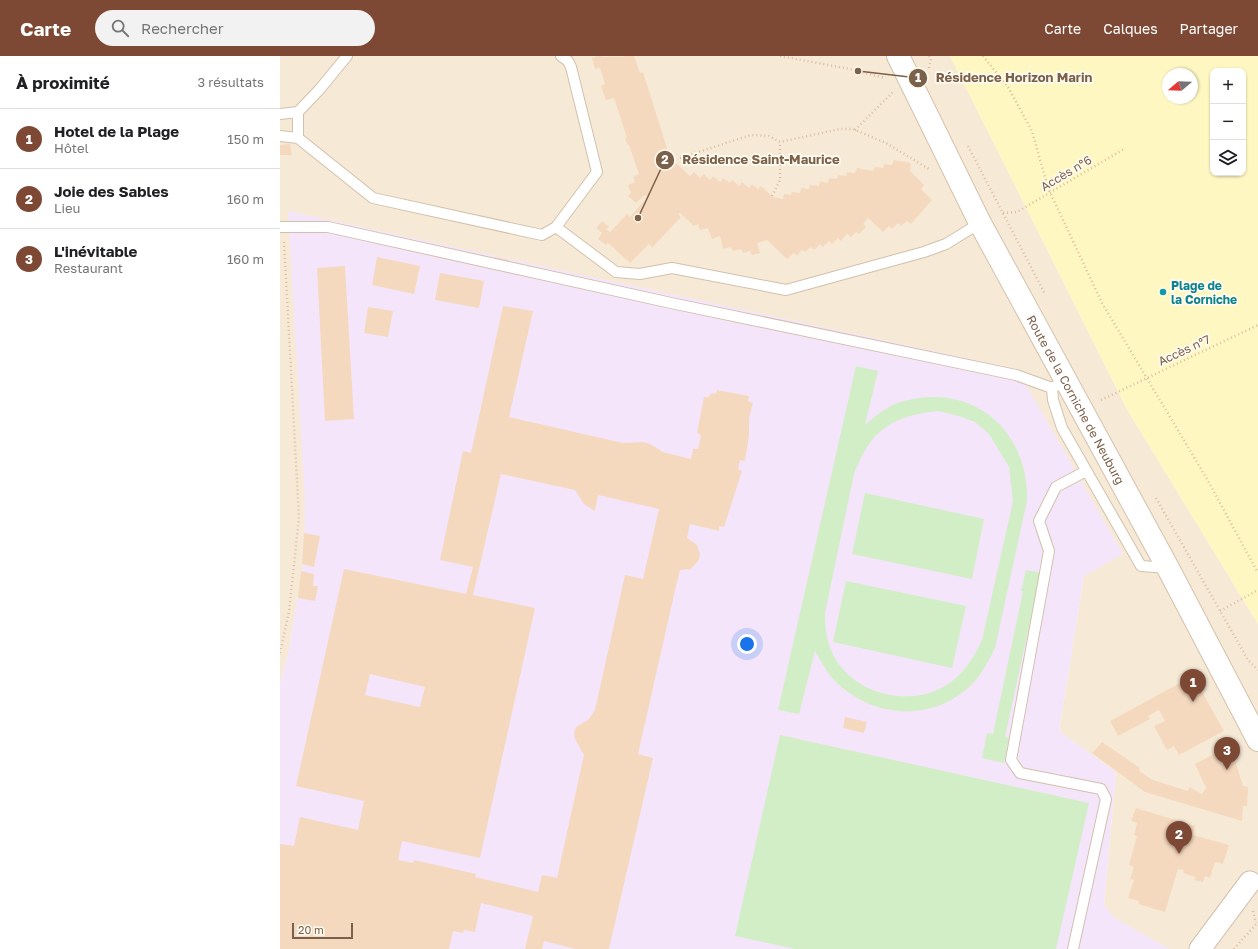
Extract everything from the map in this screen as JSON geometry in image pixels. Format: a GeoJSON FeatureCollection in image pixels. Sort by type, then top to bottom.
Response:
{"type":"FeatureCollection","features":[{"type":"Feature","properties":{"kind":"street","name":"Route de la Corniche de Neuburg"},"geometry":{"type":"LineString","coordinates":[[898,56],[1059,384],[1168,568],[1258,740]]}},
{"type":"Feature","properties":{"kind":"street"},"geometry":{"type":"LineString","coordinates":[[1200,949],[1255,875]]}},
{"type":"Feature","properties":{"kind":"lane"},"geometry":{"type":"LineString","coordinates":[[280,114],[298,112],[320,90],[347,56]]}},
{"type":"Feature","properties":{"kind":"lane"},"geometry":{"type":"LineString","coordinates":[[280,136],[298,138],[373,198],[542,236],[556,227],[597,172],[571,67],[568,61],[561,56]]}},
{"type":"Feature","properties":{"kind":"lane"},"geometry":{"type":"LineString","coordinates":[[298,112],[298,138]]}},
{"type":"Feature","properties":{"kind":"lane"},"geometry":{"type":"LineString","coordinates":[[556,227],[616,272],[640,274],[672,268],[786,290],[924,252],[946,244],[980,223]]}},
{"type":"Feature","properties":{"kind":"lane"},"geometry":{"type":"LineString","coordinates":[[281,227],[328,227],[671,303],[1059,384],[1053,400],[1062,428],[1140,566],[1168,568]]}},
{"type":"Feature","properties":{"kind":"lane"},"geometry":{"type":"LineString","coordinates":[[1073,949],[1106,799],[1101,789],[1020,773],[1010,760],[1049,552],[1039,521],[1056,487],[1086,471]]}},
{"type":"Feature","properties":{"kind":"path"},"geometry":{"type":"LineString","coordinates":[[780,56],[850,69],[888,79]]}},
{"type":"Feature","properties":{"kind":"path"},"geometry":{"type":"LineString","coordinates":[[929,56],[931,59],[929,69]]}},
{"type":"Feature","properties":{"kind":"path"},"geometry":{"type":"LineString","coordinates":[[983,56],[1008,87],[1032,131],[1050,193],[1102,303],[1207,479],[1258,573]]}},
{"type":"Feature","properties":{"kind":"path"},"geometry":{"type":"LineString","coordinates":[[926,62],[932,75]]}},
{"type":"Feature","properties":{"kind":"path"},"geometry":{"type":"LineString","coordinates":[[854,130],[894,90]]}},
{"type":"Feature","properties":{"kind":"path"},"geometry":{"type":"LineString","coordinates":[[680,158],[751,135],[769,136],[780,142],[840,129],[854,130],[886,143],[929,168],[932,173]]}},
{"type":"Feature","properties":{"kind":"path"},"geometry":{"type":"LineString","coordinates":[[772,196],[780,180],[780,142]]}},
{"type":"Feature","properties":{"kind":"path"},"geometry":{"type":"LineString","coordinates":[[966,143],[1047,298]]}},
{"type":"Feature","properties":{"kind":"path","name":"Accès n°6"},"geometry":{"type":"LineString","coordinates":[[1003,213],[1017,212],[1124,149]]}},
{"type":"Feature","properties":{"kind":"path"},"geometry":{"type":"LineString","coordinates":[[280,653],[289,612],[299,516],[281,227]]}},
{"type":"Feature","properties":{"kind":"path","name":"Accès n°7"},"geometry":{"type":"LineString","coordinates":[[1101,400],[1258,325]]}},
{"type":"Feature","properties":{"kind":"path"},"geometry":{"type":"LineString","coordinates":[[1098,395],[1105,407]]}},
{"type":"Feature","properties":{"kind":"path"},"geometry":{"type":"LineString","coordinates":[[1154,495],[1248,660],[1258,670]]}},
{"type":"Feature","properties":{"kind":"path"},"geometry":{"type":"LineString","coordinates":[[1220,611],[1258,590]]}},
{"type":"Feature","properties":{"kind":"path"},"geometry":{"type":"LineString","coordinates":[[1234,949],[1258,922]]}},
{"type":"Feature","properties":{"kind":"shaded area"},"geometry":{"type":"Polygon","coordinates":[[[280,56],[950,56],[1128,411],[1258,624],[1258,949],[1169,949],[1112,917],[1104,904],[1116,773],[1059,731],[1084,576],[305,502],[305,537],[302,572],[288,654],[280,683],[280,56]]]}},
{"type":"Feature","properties":{"kind":"shaded area"},"geometry":{"type":"Polygon","coordinates":[[[288,211],[1017,369],[1123,554],[1084,576],[1059,731],[1116,772],[1104,904],[1113,917],[1169,949],[280,949],[280,683],[288,654],[302,572],[305,537],[305,502],[288,211]]]}},
{"type":"Feature","properties":{"kind":"green space"},"geometry":{"type":"Polygon","coordinates":[[[856,366],[878,371],[865,425],[893,405],[904,401],[929,397],[953,399],[974,406],[992,418],[1007,434],[1018,453],[1025,476],[1027,501],[995,648],[980,674],[974,682],[959,695],[942,704],[925,710],[906,711],[888,709],[870,704],[853,695],[837,683],[827,672],[815,651],[799,714],[778,710],[856,366]],[[938,411],[922,413],[895,422],[876,436],[868,446],[854,474],[825,613],[825,625],[827,637],[836,660],[847,673],[860,684],[876,691],[892,695],[909,696],[926,694],[942,688],[964,670],[974,656],[982,640],[1013,501],[1009,467],[989,434],[975,422],[938,411]]]}},
{"type":"Feature","properties":{"kind":"green space"},"geometry":{"type":"Polygon","coordinates":[[[865,493],[984,519],[972,579],[852,554],[865,493]]]}},
{"type":"Feature","properties":{"kind":"green space"},"geometry":{"type":"Polygon","coordinates":[[[1026,570],[1043,573],[1038,594],[1036,594],[1005,737],[1009,738],[1004,763],[982,758],[987,733],[993,734],[1023,591],[1021,591],[1026,570]]]}},
{"type":"Feature","properties":{"kind":"green space"},"geometry":{"type":"Polygon","coordinates":[[[846,581],[966,606],[952,668],[833,642],[846,581]]]}},
{"type":"Feature","properties":{"kind":"green space"},"geometry":{"type":"Polygon","coordinates":[[[780,735],[1089,803],[1056,949],[795,949],[735,936],[780,735]]]}},
{"type":"Feature","properties":{"kind":"sand","name":"Plage de la Corniche"},"geometry":{"type":"Polygon","coordinates":[[[950,56],[1258,56],[1258,624],[1128,411],[950,56]]]}},
{"type":"Feature","properties":{"kind":"building"},"geometry":{"type":"Polygon","coordinates":[[[598,56],[634,56],[640,73],[643,72],[672,164],[677,164],[690,176],[694,172],[700,178],[704,174],[710,180],[713,176],[720,182],[723,178],[730,183],[732,180],[739,186],[742,182],[749,188],[752,184],[758,189],[761,186],[773,197],[783,199],[784,194],[791,195],[792,192],[800,193],[801,188],[809,189],[810,185],[819,186],[820,181],[828,183],[829,178],[837,179],[838,175],[846,176],[847,172],[855,173],[857,168],[873,171],[875,167],[883,168],[884,164],[892,165],[894,160],[911,163],[910,171],[924,185],[921,189],[932,200],[911,224],[907,221],[901,226],[898,223],[892,229],[889,226],[883,232],[868,218],[863,224],[866,227],[859,234],[856,232],[851,237],[847,234],[841,241],[838,238],[832,244],[829,241],[823,247],[820,244],[814,250],[811,247],[805,252],[802,250],[797,256],[794,253],[787,259],[767,240],[757,243],[760,253],[752,255],[750,251],[743,253],[741,249],[733,251],[731,247],[723,249],[720,236],[712,239],[708,228],[700,230],[698,224],[694,226],[680,213],[678,214],[681,217],[652,248],[649,244],[630,263],[608,243],[606,245],[598,239],[602,233],[596,228],[602,221],[609,227],[606,229],[610,232],[627,214],[630,217],[647,197],[645,195],[636,203],[628,196],[631,193],[628,185],[635,182],[633,177],[639,174],[629,145],[625,139],[627,138],[614,98],[606,100],[601,86],[605,84],[600,68],[595,69],[592,58],[598,56]]]}},
{"type":"Feature","properties":{"kind":"building"},"geometry":{"type":"Polygon","coordinates":[[[290,144],[292,155],[280,155],[280,145],[290,144]]]}},
{"type":"Feature","properties":{"kind":"building"},"geometry":{"type":"Polygon","coordinates":[[[377,257],[420,266],[414,294],[372,285],[377,257]]]}},
{"type":"Feature","properties":{"kind":"building"},"geometry":{"type":"Polygon","coordinates":[[[495,257],[509,260],[507,269],[493,267],[495,257]]]}},
{"type":"Feature","properties":{"kind":"building"},"geometry":{"type":"Polygon","coordinates":[[[345,266],[354,419],[325,421],[317,268],[345,266]]]}},
{"type":"Feature","properties":{"kind":"building"},"geometry":{"type":"Polygon","coordinates":[[[440,273],[484,281],[479,308],[435,300],[440,273]]]}},
{"type":"Feature","properties":{"kind":"building"},"geometry":{"type":"Polygon","coordinates":[[[503,306],[533,311],[509,417],[623,443],[643,442],[650,444],[663,452],[691,459],[693,449],[698,449],[701,435],[697,433],[704,397],[709,397],[711,393],[716,394],[717,390],[749,396],[748,401],[753,403],[749,418],[749,435],[745,461],[740,460],[738,469],[742,471],[724,527],[719,526],[719,531],[690,524],[687,538],[697,545],[700,554],[699,560],[691,569],[680,570],[676,586],[638,754],[653,758],[609,949],[575,949],[544,941],[542,949],[525,949],[533,916],[481,903],[475,932],[464,930],[463,933],[453,931],[449,949],[280,949],[280,844],[294,846],[300,817],[358,830],[364,801],[296,786],[344,569],[466,594],[473,567],[440,560],[463,451],[471,453],[503,306]],[[501,474],[473,595],[535,608],[480,858],[402,841],[398,860],[413,863],[414,860],[476,874],[475,877],[538,892],[542,875],[557,878],[584,755],[575,739],[574,732],[576,727],[588,720],[595,710],[625,575],[643,579],[659,509],[598,495],[595,511],[584,504],[575,490],[501,474]],[[370,674],[365,695],[420,707],[425,687],[370,674]]]}},
{"type":"Feature","properties":{"kind":"building"},"geometry":{"type":"Polygon","coordinates":[[[368,307],[393,311],[388,337],[364,333],[368,307]]]}},
{"type":"Feature","properties":{"kind":"building"},"geometry":{"type":"Polygon","coordinates":[[[304,533],[320,536],[314,567],[302,564],[304,533]]]}},
{"type":"Feature","properties":{"kind":"building"},"geometry":{"type":"Polygon","coordinates":[[[301,571],[314,574],[313,586],[318,586],[315,601],[298,598],[301,571]]]}},
{"type":"Feature","properties":{"kind":"building"},"geometry":{"type":"Polygon","coordinates":[[[1193,676],[1224,731],[1179,755],[1174,746],[1167,750],[1154,726],[1165,721],[1159,710],[1148,716],[1150,719],[1118,736],[1110,721],[1193,676]]]}},
{"type":"Feature","properties":{"kind":"building"},"geometry":{"type":"Polygon","coordinates":[[[845,717],[867,722],[864,733],[843,728],[845,717]]]}},
{"type":"Feature","properties":{"kind":"building"},"geometry":{"type":"Polygon","coordinates":[[[1102,742],[1140,768],[1139,771],[1153,780],[1188,791],[1189,787],[1202,794],[1206,788],[1195,764],[1230,745],[1243,786],[1248,787],[1247,806],[1243,806],[1242,821],[1145,792],[1092,753],[1102,742]]]}},
{"type":"Feature","properties":{"kind":"building"},"geometry":{"type":"Polygon","coordinates":[[[1136,808],[1195,826],[1193,835],[1229,845],[1223,864],[1215,862],[1210,878],[1205,876],[1203,882],[1194,880],[1195,877],[1183,873],[1184,870],[1178,869],[1165,912],[1138,904],[1139,901],[1128,898],[1134,880],[1130,879],[1134,867],[1129,865],[1137,836],[1134,835],[1137,823],[1131,821],[1136,808]]]}},
{"type":"Feature","properties":{"kind":"place","name":"Résidence Horizon Marin"},"geometry":{"type":"Point","coordinates":[858,71]}},
{"type":"Feature","properties":{"kind":"place","name":"Résidence Saint-Maurice"},"geometry":{"type":"Point","coordinates":[638,218]}},
{"type":"Feature","properties":{"kind":"place","name":"Plage de la Corniche"},"geometry":{"type":"Point","coordinates":[1163,292]}},
{"type":"Feature","properties":{"kind":"place","name":"Hotel de la Plage"},"geometry":{"type":"Point","coordinates":[1193,702]}},
{"type":"Feature","properties":{"kind":"place","name":"L'inévitable"},"geometry":{"type":"Point","coordinates":[1227,770]}},
{"type":"Feature","properties":{"kind":"place","name":"Joie des Sables"},"geometry":{"type":"Point","coordinates":[1179,854]}}]}
